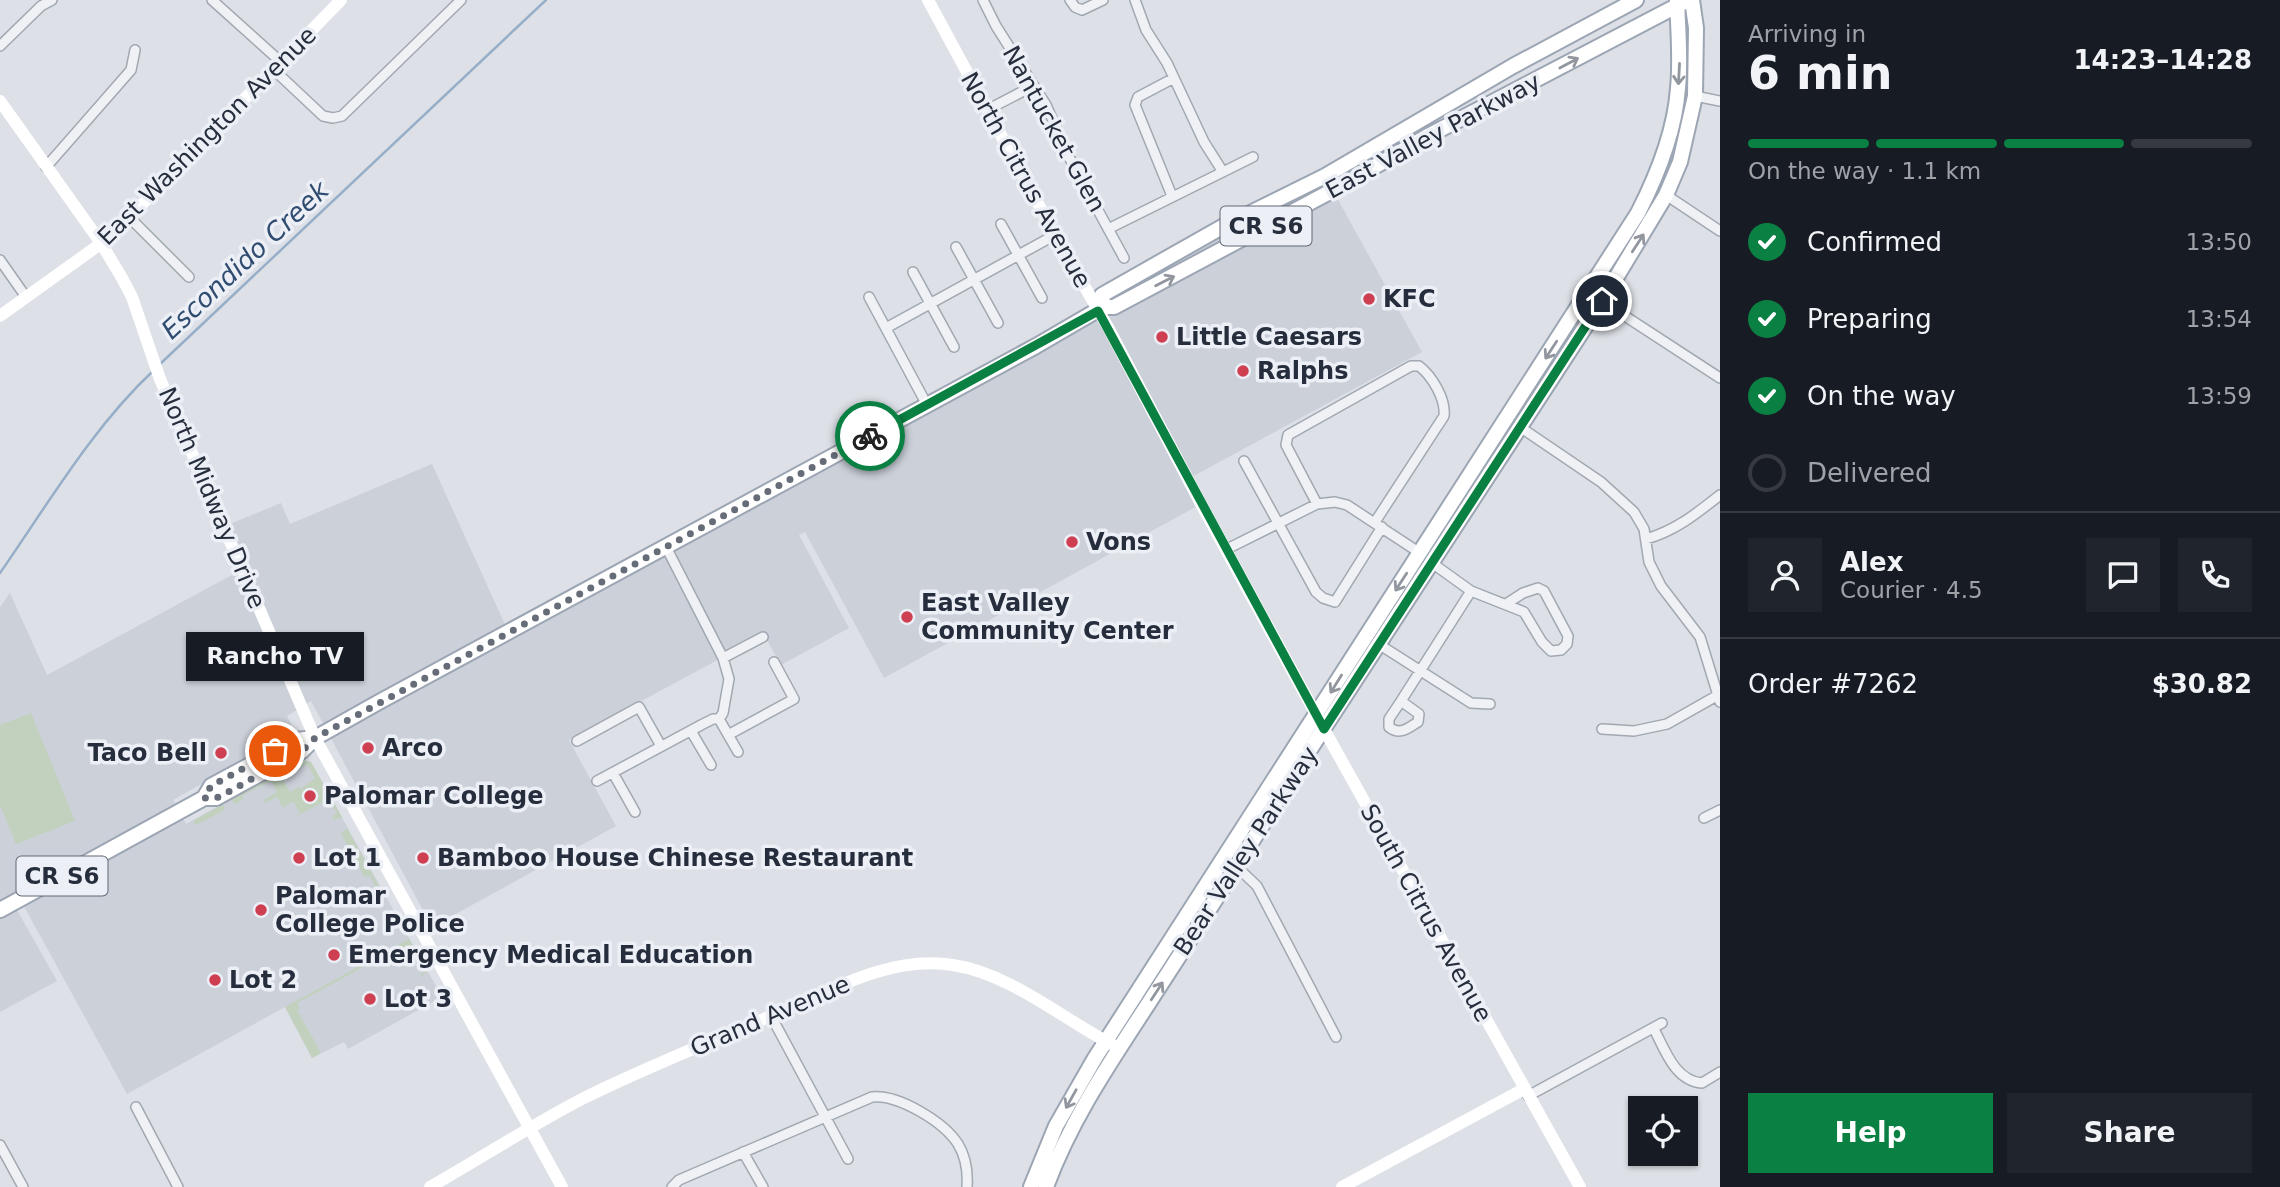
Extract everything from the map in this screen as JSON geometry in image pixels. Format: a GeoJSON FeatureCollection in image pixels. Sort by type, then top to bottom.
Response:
{"type":"FeatureCollection","features":[{"type":"Feature","properties":{"kind":"main road","name":"East Valley Parkway"},"geometry":{"type":"LineString","coordinates":[[1101,309],[1102,295],[1388,140],[1513,66],[1636,0]]}},
{"type":"Feature","properties":{"kind":"main road","name":"East Valley Parkway"},"geometry":{"type":"LineString","coordinates":[[0,910],[204,798],[211,786],[296,740],[315,738],[1101,309],[1114,307],[1426,137],[1684,1]]}},
{"type":"Feature","properties":{"kind":"main road","name":"Bear Valley Parkway"},"geometry":{"type":"LineString","coordinates":[[1031,1187],[1056,1126],[1237,867],[1279,797],[1602,301],[1666,195],[1680,162],[1695,96],[1696,27],[1684,1]]}},
{"type":"Feature","properties":{"kind":"main road","name":"Bear Valley Parkway"},"geometry":{"type":"LineString","coordinates":[[1046,1187],[1072,1125],[1113,1045],[1317,715],[1639,213],[1667,142],[1678,90],[1684,1]]}},
{"type":"Feature","properties":{"kind":"main road"},"geometry":{"type":"LineString","coordinates":[[1250,235],[1249,225],[1275,208],[1282,198]]}},
{"type":"Feature","properties":{"kind":"street"},"geometry":{"type":"LineString","coordinates":[[0,46],[41,6],[52,0]]}},
{"type":"Feature","properties":{"kind":"street","name":"East Washington Avenue"},"geometry":{"type":"LineString","coordinates":[[0,316],[102,243],[341,0]]}},
{"type":"Feature","properties":{"kind":"street"},"geometry":{"type":"LineString","coordinates":[[217,1],[323,116],[333,118],[342,116],[461,0]]}},
{"type":"Feature","properties":{"kind":"street","name":"North Citrus Avenue"},"geometry":{"type":"LineString","coordinates":[[928,0],[1055,235],[1101,309],[1324,729]]}},
{"type":"Feature","properties":{"kind":"street","name":"Nantucket Glen"},"geometry":{"type":"LineString","coordinates":[[983,0],[1046,105],[1069,157],[1124,258]]}},
{"type":"Feature","properties":{"kind":"street"},"geometry":{"type":"LineString","coordinates":[[1070,0],[1075,7],[1082,10],[1103,0]]}},
{"type":"Feature","properties":{"kind":"street"},"geometry":{"type":"LineString","coordinates":[[1135,0],[1146,30],[1223,172]]}},
{"type":"Feature","properties":{"kind":"street"},"geometry":{"type":"LineString","coordinates":[[46,167],[131,70],[135,50]]}},
{"type":"Feature","properties":{"kind":"street"},"geometry":{"type":"LineString","coordinates":[[1172,196],[1135,105],[1138,97],[1174,78]]}},
{"type":"Feature","properties":{"kind":"street"},"geometry":{"type":"LineString","coordinates":[[987,110],[1033,86]]}},
{"type":"Feature","properties":{"kind":"street"},"geometry":{"type":"LineString","coordinates":[[1695,96],[1720,102]]}},
{"type":"Feature","properties":{"kind":"street","name":"North Midway Drive"},"geometry":{"type":"LineString","coordinates":[[0,101],[102,243],[132,297],[160,379],[315,738],[562,1187]]}},
{"type":"Feature","properties":{"kind":"street"},"geometry":{"type":"LineString","coordinates":[[1108,229],[1253,156]]}},
{"type":"Feature","properties":{"kind":"street"},"geometry":{"type":"LineString","coordinates":[[1666,195],[1720,231]]}},
{"type":"Feature","properties":{"kind":"street"},"geometry":{"type":"LineString","coordinates":[[129,217],[188,276]]}},
{"type":"Feature","properties":{"kind":"street"},"geometry":{"type":"LineString","coordinates":[[1001,224],[1042,298]]}},
{"type":"Feature","properties":{"kind":"street"},"geometry":{"type":"LineString","coordinates":[[886,328],[1055,235]]}},
{"type":"Feature","properties":{"kind":"street"},"geometry":{"type":"LineString","coordinates":[[956,247],[998,323]]}},
{"type":"Feature","properties":{"kind":"street"},"geometry":{"type":"LineString","coordinates":[[0,260],[26,297]]}},
{"type":"Feature","properties":{"kind":"street"},"geometry":{"type":"LineString","coordinates":[[913,272],[954,347]]}},
{"type":"Feature","properties":{"kind":"street"},"geometry":{"type":"LineString","coordinates":[[1588,292],[1720,378]]}},
{"type":"Feature","properties":{"kind":"street"},"geometry":{"type":"LineString","coordinates":[[869,297],[927,405]]}},
{"type":"Feature","properties":{"kind":"street"},"geometry":{"type":"LineString","coordinates":[[1244,461],[1316,592],[1335,602],[1444,416],[1445,406],[1427,372],[1419,366],[1410,366],[1288,435],[1286,444],[1317,504]]}},
{"type":"Feature","properties":{"kind":"street"},"geometry":{"type":"LineString","coordinates":[[1520,427],[1601,482],[1634,512],[1644,529],[1649,562],[1661,586],[1700,637],[1719,697],[1667,724],[1634,731],[1602,729]]}},
{"type":"Feature","properties":{"kind":"street"},"geometry":{"type":"LineString","coordinates":[[1646,539],[1679,527],[1720,495]]}},
{"type":"Feature","properties":{"kind":"street"},"geometry":{"type":"LineString","coordinates":[[1227,549],[1317,504],[1335,502],[1347,505],[1420,553]]}},
{"type":"Feature","properties":{"kind":"street"},"geometry":{"type":"LineString","coordinates":[[665,545],[723,658],[729,679],[723,713],[719,719]]}},
{"type":"Feature","properties":{"kind":"street"},"geometry":{"type":"LineString","coordinates":[[1432,562],[1471,591],[1524,612],[1542,642],[1551,651],[1560,650],[1567,644],[1568,636],[1544,591],[1538,588],[1522,593],[1506,604]]}},
{"type":"Feature","properties":{"kind":"street"},"geometry":{"type":"LineString","coordinates":[[1401,701],[1471,591]]}},
{"type":"Feature","properties":{"kind":"street"},"geometry":{"type":"LineString","coordinates":[[723,658],[763,637]]}},
{"type":"Feature","properties":{"kind":"street"},"geometry":{"type":"LineString","coordinates":[[1380,645],[1471,703],[1490,704]]}},
{"type":"Feature","properties":{"kind":"street"},"geometry":{"type":"LineString","coordinates":[[728,735],[794,699],[774,662]]}},
{"type":"Feature","properties":{"kind":"street"},"geometry":{"type":"LineString","coordinates":[[577,741],[639,707],[661,746]]}},
{"type":"Feature","properties":{"kind":"street"},"geometry":{"type":"LineString","coordinates":[[597,781],[713,719],[719,719]]}},
{"type":"Feature","properties":{"kind":"street"},"geometry":{"type":"LineString","coordinates":[[719,719],[738,752]]}},
{"type":"Feature","properties":{"kind":"street","name":"South Citrus Avenue"},"geometry":{"type":"LineString","coordinates":[[1324,729],[1580,1187]]}},
{"type":"Feature","properties":{"kind":"street"},"geometry":{"type":"LineString","coordinates":[[691,731],[711,765]]}},
{"type":"Feature","properties":{"kind":"street"},"geometry":{"type":"LineString","coordinates":[[613,773],[635,812]]}},
{"type":"Feature","properties":{"kind":"street"},"geometry":{"type":"LineString","coordinates":[[1704,818],[1720,810]]}},
{"type":"Feature","properties":{"kind":"street"},"geometry":{"type":"LineString","coordinates":[[1237,867],[1257,886],[1336,1037]]}},
{"type":"Feature","properties":{"kind":"street","name":"Grand Avenue"},"geometry":{"type":"LineString","coordinates":[[430,1187],[581,1100],[654,1065],[864,976],[903,965],[942,964],[971,969],[997,978],[1113,1045]]}},
{"type":"Feature","properties":{"kind":"street"},"geometry":{"type":"LineString","coordinates":[[771,1016],[848,1159]]}},
{"type":"Feature","properties":{"kind":"street"},"geometry":{"type":"LineString","coordinates":[[1342,1187],[1658,1026],[1678,1072],[1685,1079],[1702,1083],[1720,1072]]}},
{"type":"Feature","properties":{"kind":"street"},"geometry":{"type":"LineString","coordinates":[[672,1187],[679,1180],[743,1152],[872,1097],[883,1096],[900,1100],[952,1136],[968,1169],[967,1183]]}},
{"type":"Feature","properties":{"kind":"street"},"geometry":{"type":"LineString","coordinates":[[136,1107],[178,1187]]}},
{"type":"Feature","properties":{"kind":"street"},"geometry":{"type":"LineString","coordinates":[[0,1145],[20,1186]]}},
{"type":"Feature","properties":{"kind":"street"},"geometry":{"type":"LineString","coordinates":[[743,1152],[763,1187]]}},
{"type":"Feature","properties":{"kind":"shaded area"},"geometry":{"type":"Polygon","coordinates":[[[1325,176],[1422,352],[1188,479],[1201,504],[884,678],[805,532],[799,535],[849,628],[781,665],[764,635],[569,740],[616,826],[432,927],[311,701],[287,716],[293,728],[291,734],[173,800],[186,824],[301,760],[311,762],[442,997],[348,1049],[344,1042],[312,1058],[285,1007],[127,1094],[20,899],[13,903],[57,981],[0,1012],[0,607],[10,593],[47,675],[243,569],[225,526],[281,503],[290,524],[432,464],[508,631],[1098,311],[1102,295],[1325,176]]]}},
{"type":"Feature","properties":{"kind":"green space"},"geometry":{"type":"Polygon","coordinates":[[[31,713],[75,821],[16,844],[0,805],[0,725],[31,713]]]}},
{"type":"Feature","properties":{"kind":"green space"},"geometry":{"type":"Polygon","coordinates":[[[301,760],[311,762],[342,817],[334,820],[332,816],[337,813],[329,799],[291,819],[300,813],[293,801],[283,808],[277,797],[265,803],[264,800],[277,792],[271,781],[242,796],[243,800],[234,804],[232,800],[301,760]],[[307,764],[282,778],[290,792],[299,787],[301,789],[315,778],[307,764]]]}},
{"type":"Feature","properties":{"kind":"green space"},"geometry":{"type":"Polygon","coordinates":[[[223,804],[223,811],[196,825],[193,821],[223,804]]]}},
{"type":"Feature","properties":{"kind":"green space"},"geometry":{"type":"Polygon","coordinates":[[[347,828],[382,892],[376,895],[373,894],[378,891],[370,876],[364,876],[341,834],[347,828]]]}},
{"type":"Feature","properties":{"kind":"green space"},"geometry":{"type":"Polygon","coordinates":[[[409,939],[427,971],[422,976],[420,975],[424,972],[413,951],[407,953],[402,946],[297,1003],[300,1008],[297,1010],[321,1053],[312,1058],[285,1007],[409,939]]]}},
{"type":"Feature","properties":{"kind":"waterway","name":"Escondido Creek"},"geometry":{"type":"LineString","coordinates":[[159,365],[546,0]]}},
{"type":"Feature","properties":{"kind":"waterway","name":"Escondido Creek"},"geometry":{"type":"LineString","coordinates":[[0,573],[91,442],[154,370]]}},
{"type":"Feature","properties":{"kind":"way so far"},"geometry":{"type":"LineString","coordinates":[[275,751],[211,786],[204,798],[223,795],[302,751],[315,738],[485,643],[870,436]]}},
{"type":"Feature","properties":{"kind":"place","name":"KFC"},"geometry":{"type":"Point","coordinates":[1369,299]}},
{"type":"Feature","properties":{"kind":"place","name":"Little Caesars"},"geometry":{"type":"Point","coordinates":[1162,337]}},
{"type":"Feature","properties":{"kind":"place","name":"Ralphs"},"geometry":{"type":"Point","coordinates":[1243,371]}},
{"type":"Feature","properties":{"kind":"place","name":"Vons"},"geometry":{"type":"Point","coordinates":[1072,542]}},
{"type":"Feature","properties":{"kind":"place","name":"East Valley Community Center"},"geometry":{"type":"Point","coordinates":[907,617]}},
{"type":"Feature","properties":{"kind":"place","name":"Arco"},"geometry":{"type":"Point","coordinates":[368,748]}},
{"type":"Feature","properties":{"kind":"place","name":"Rancho TV"},"geometry":{"type":"Point","coordinates":[275,751]}},
{"type":"Feature","properties":{"kind":"place","name":"Taco Bell"},"geometry":{"type":"Point","coordinates":[221,753]}},
{"type":"Feature","properties":{"kind":"place","name":"Palomar College"},"geometry":{"type":"Point","coordinates":[310,796]}},
{"type":"Feature","properties":{"kind":"place","name":"Lot 1"},"geometry":{"type":"Point","coordinates":[299,858]}},
{"type":"Feature","properties":{"kind":"place","name":"Bamboo House Chinese Restaurant"},"geometry":{"type":"Point","coordinates":[423,858]}},
{"type":"Feature","properties":{"kind":"place","name":"Palomar College Police"},"geometry":{"type":"Point","coordinates":[261,910]}},
{"type":"Feature","properties":{"kind":"place","name":"Emergency Medical Education"},"geometry":{"type":"Point","coordinates":[334,955]}},
{"type":"Feature","properties":{"kind":"place","name":"Lot 2"},"geometry":{"type":"Point","coordinates":[215,980]}},
{"type":"Feature","properties":{"kind":"place","name":"Lot 3"},"geometry":{"type":"Point","coordinates":[370,999]}},
{"type":"Feature","properties":{"kind":"route"},"geometry":{"type":"LineString","coordinates":[[870,436],[1098,311],[1324,729],[1602,301]]}}]}
